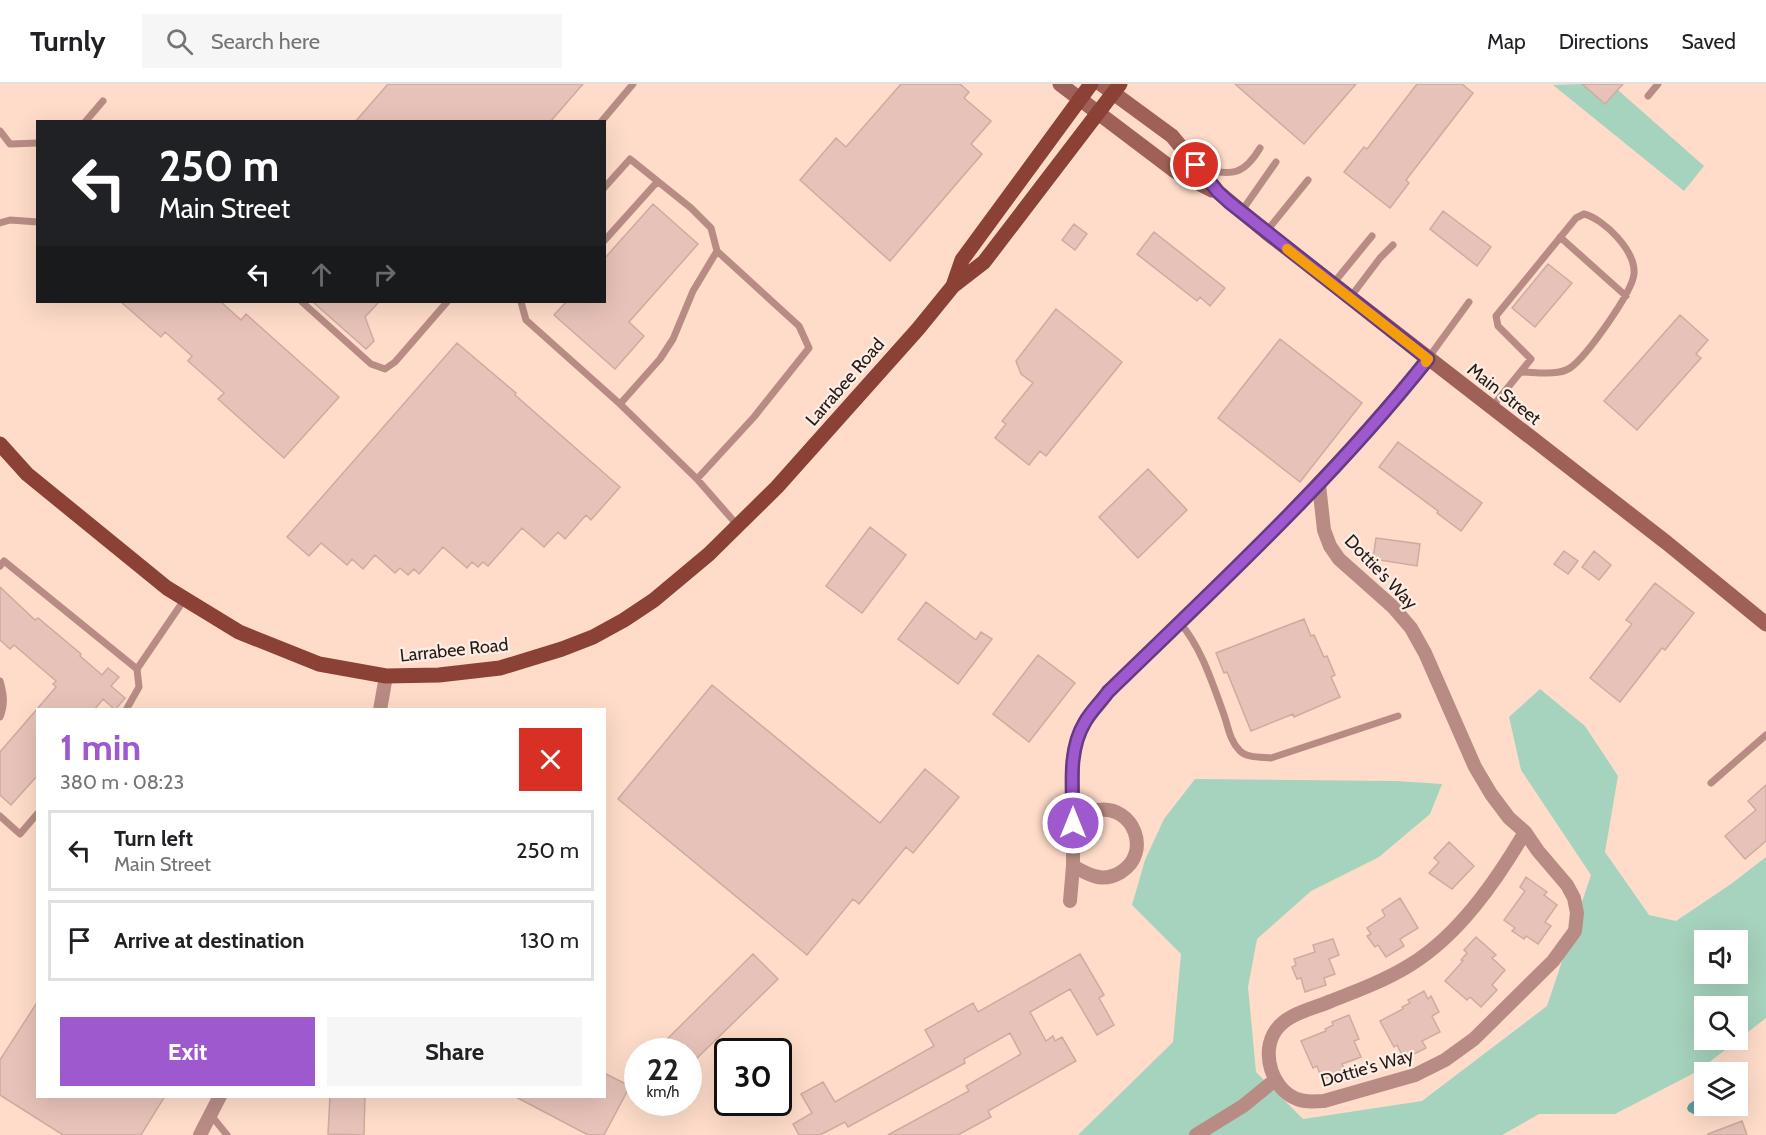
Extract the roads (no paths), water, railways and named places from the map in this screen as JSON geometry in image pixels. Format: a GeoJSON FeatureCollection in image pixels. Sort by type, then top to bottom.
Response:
{"type":"FeatureCollection","features":[{"type":"Feature","properties":{"kind":"main road","name":"Main Street"},"geometry":{"type":"LineString","coordinates":[[1060,84],[1175,171],[1218,192]]}},
{"type":"Feature","properties":{"kind":"main road","name":"Larrabee Road"},"geometry":{"type":"LineString","coordinates":[[953,286],[962,260],[1091,84]]}},
{"type":"Feature","properties":{"kind":"main road","name":"Main Street"},"geometry":{"type":"LineString","coordinates":[[1101,84],[1117,89],[1172,136],[1218,192],[1241,212],[1349,299],[1667,543],[1766,624]]}},
{"type":"Feature","properties":{"kind":"main road","name":"Larrabee Road"},"geometry":{"type":"LineString","coordinates":[[0,444],[18,465],[144,571],[184,600],[239,632],[318,664],[386,676],[439,675],[500,668],[562,649],[593,637],[654,600],[709,554],[777,487],[953,286],[984,262],[1117,89]]}},
{"type":"Feature","properties":{"kind":"main road","name":"Larrabee Road"},"geometry":{"type":"LineString","coordinates":[[0,456],[18,465]]}},
{"type":"Feature","properties":{"kind":"street"},"geometry":{"type":"LineString","coordinates":[[1070,901],[1073,866],[1073,757],[1077,738],[1085,721],[1108,692],[1319,485],[1382,416],[1428,359]]}},
{"type":"Feature","properties":{"kind":"street","name":"Dottie's Way"},"geometry":{"type":"LineString","coordinates":[[1275,1080],[1284,1091],[1296,1099],[1310,1102],[1324,1101],[1415,1075],[1445,1060],[1474,1039],[1501,1014],[1565,947],[1575,931],[1577,914],[1574,898],[1566,885],[1525,832],[1509,818],[1475,767],[1425,652],[1411,628],[1393,607],[1339,560],[1330,546],[1324,530],[1319,485]]}},
{"type":"Feature","properties":{"kind":"street"},"geometry":{"type":"LineString","coordinates":[[380,708],[386,676]]}},
{"type":"Feature","properties":{"kind":"street"},"geometry":{"type":"LineString","coordinates":[[1073,823],[1096,810],[1107,810],[1127,819],[1134,828],[1137,838],[1134,860],[1118,875],[1107,878],[1096,877],[1073,866]]}},
{"type":"Feature","properties":{"kind":"street"},"geometry":{"type":"LineString","coordinates":[[1196,1135],[1243,1106],[1275,1080],[1269,1065],[1268,1048],[1275,1031],[1289,1018],[1410,966],[1439,944],[1477,904],[1501,874],[1525,832]]}},
{"type":"Feature","properties":{"kind":"street"},"geometry":{"type":"LineString","coordinates":[[200,1135],[219,1098]]}},
{"type":"Feature","properties":{"kind":"lane"},"geometry":{"type":"LineString","coordinates":[[603,120],[633,84]]}},
{"type":"Feature","properties":{"kind":"lane"},"geometry":{"type":"LineString","coordinates":[[1648,96],[1658,84]]}},
{"type":"Feature","properties":{"kind":"lane"},"geometry":{"type":"LineString","coordinates":[[88,120],[103,101]]}},
{"type":"Feature","properties":{"kind":"lane"},"geometry":{"type":"LineString","coordinates":[[0,131],[10,144],[36,143]]}},
{"type":"Feature","properties":{"kind":"lane"},"geometry":{"type":"LineString","coordinates":[[1196,165],[1225,174],[1241,171],[1252,161],[1260,148]]}},
{"type":"Feature","properties":{"kind":"lane"},"geometry":{"type":"LineString","coordinates":[[606,186],[630,159],[711,228],[717,250],[799,326],[809,348],[754,417],[697,478]]}},
{"type":"Feature","properties":{"kind":"lane"},"geometry":{"type":"LineString","coordinates":[[1241,212],[1276,162]]}},
{"type":"Feature","properties":{"kind":"lane"},"geometry":{"type":"LineString","coordinates":[[1266,232],[1308,180]]}},
{"type":"Feature","properties":{"kind":"lane"},"geometry":{"type":"LineString","coordinates":[[606,239],[657,182]]}},
{"type":"Feature","properties":{"kind":"lane"},"geometry":{"type":"LineString","coordinates":[[1491,408],[1521,372],[1532,359],[1498,326],[1496,316],[1576,218],[1584,214],[1593,216],[1616,236],[1632,259],[1634,274],[1626,296],[1612,319],[1570,368],[1559,372],[1521,372]]}},
{"type":"Feature","properties":{"kind":"lane"},"geometry":{"type":"LineString","coordinates":[[0,223],[10,220],[36,222]]}},
{"type":"Feature","properties":{"kind":"lane"},"geometry":{"type":"LineString","coordinates":[[1332,285],[1372,236]]}},
{"type":"Feature","properties":{"kind":"lane"},"geometry":{"type":"LineString","coordinates":[[1560,237],[1626,296]]}},
{"type":"Feature","properties":{"kind":"lane"},"geometry":{"type":"LineString","coordinates":[[1349,299],[1380,258],[1394,245]]}},
{"type":"Feature","properties":{"kind":"lane"},"geometry":{"type":"LineString","coordinates":[[620,404],[660,360],[673,339],[693,291],[717,250]]}},
{"type":"Feature","properties":{"kind":"lane"},"geometry":{"type":"LineString","coordinates":[[1428,359],[1469,302]]}},
{"type":"Feature","properties":{"kind":"lane"},"geometry":{"type":"LineString","coordinates":[[303,303],[370,364],[385,369],[395,362],[446,303]]}},
{"type":"Feature","properties":{"kind":"lane"},"geometry":{"type":"LineString","coordinates":[[521,303],[526,320],[620,404],[697,478],[738,526]]}},
{"type":"Feature","properties":{"kind":"lane"},"geometry":{"type":"LineString","coordinates":[[0,566],[4,561],[137,669]]}},
{"type":"Feature","properties":{"kind":"lane"},"geometry":{"type":"LineString","coordinates":[[127,708],[139,687],[137,669],[184,600]]}},
{"type":"Feature","properties":{"kind":"lane"},"geometry":{"type":"LineString","coordinates":[[1180,623],[1191,636],[1224,713],[1229,734],[1240,752],[1252,757],[1271,758],[1398,716]]}},
{"type":"Feature","properties":{"kind":"lane"},"geometry":{"type":"LineString","coordinates":[[0,681],[4,696],[4,707],[0,717]]}},
{"type":"Feature","properties":{"kind":"lane"},"geometry":{"type":"LineString","coordinates":[[1711,783],[1766,735]]}},
{"type":"Feature","properties":{"kind":"lane"},"geometry":{"type":"LineString","coordinates":[[0,816],[20,834],[36,815]]}},
{"type":"Feature","properties":{"kind":"lane"},"geometry":{"type":"LineString","coordinates":[[210,1114],[227,1135]]}},
{"type":"Feature","properties":{"kind":"water"},"geometry":{"type":"Polygon","coordinates":[[[1694,1101],[1694,1114],[1688,1111],[1689,1104],[1694,1101]]]}}]}
